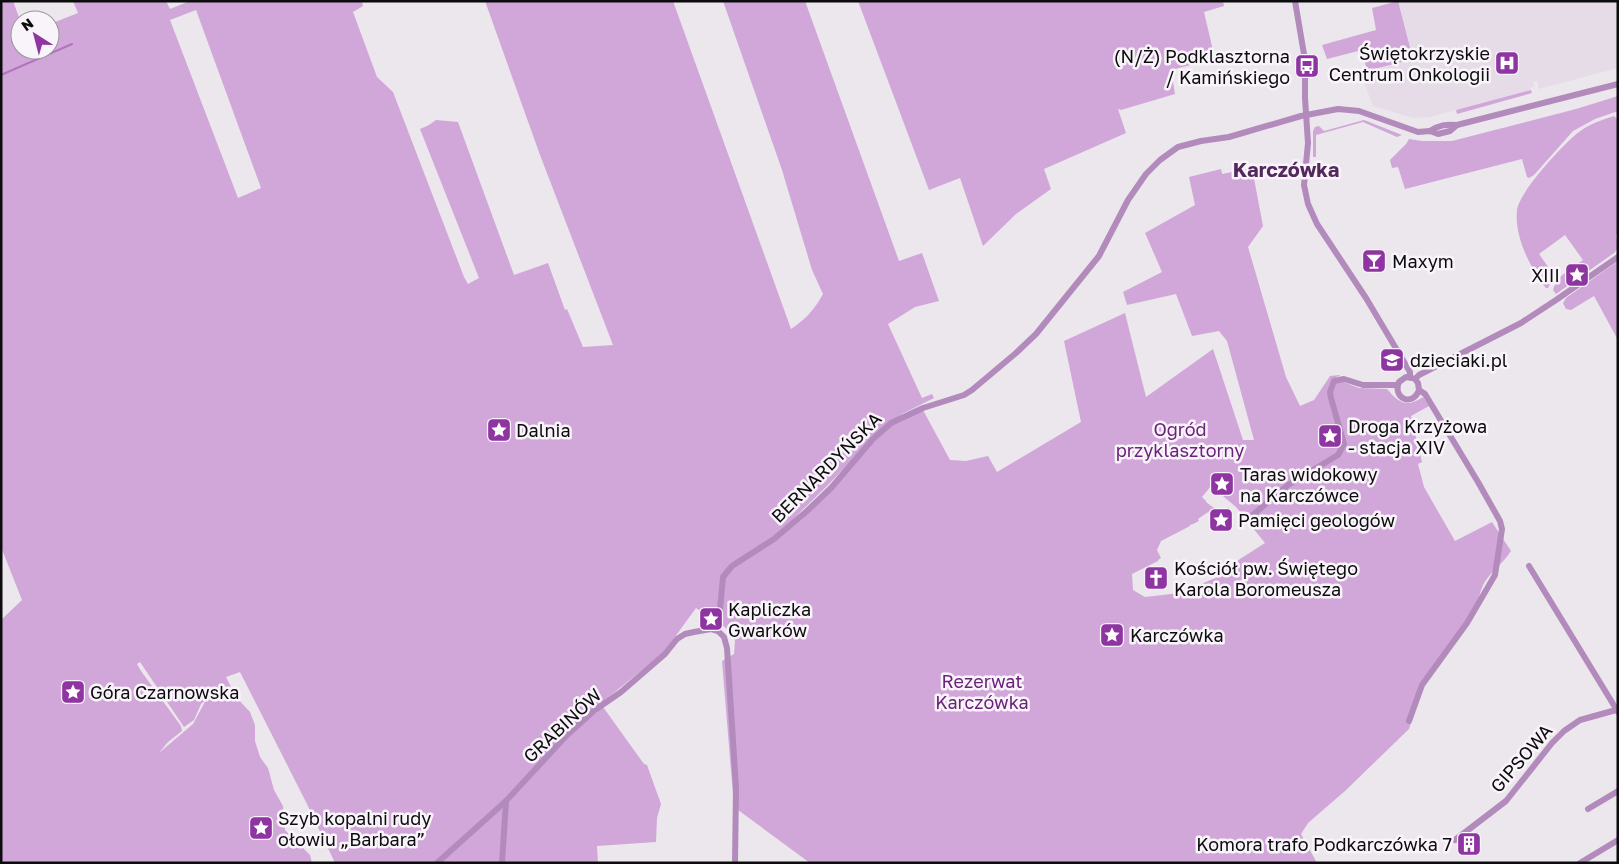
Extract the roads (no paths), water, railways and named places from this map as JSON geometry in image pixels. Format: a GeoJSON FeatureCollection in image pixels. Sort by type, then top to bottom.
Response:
{"type":"FeatureCollection","features":[{"type":"Feature","properties":{"kind":"street"},"geometry":{"type":"LineString","coordinates":[[1295,1],[1305,60],[1308,143],[1304,185],[1311,212],[1385,329],[1412,378],[1418,383],[1419,390],[1415,397],[1406,399],[1398,392],[1398,385],[1402,379],[1412,378],[1420,375],[1522,323],[1618,257]]}},
{"type":"Feature","properties":{"kind":"street","name":"BERNARDYŃSKA"},"geometry":{"type":"LineString","coordinates":[[735,863],[736,788],[727,657],[724,637],[718,631],[723,577],[732,566],[774,539],[807,511],[831,488],[873,438],[890,423],[939,401],[964,395],[1028,342],[1098,256],[1128,200],[1146,174],[1160,160],[1184,145],[1230,137],[1306,115],[1338,109],[1356,110],[1409,129],[1421,132],[1430,131],[1438,134],[1450,130],[1457,125],[1618,84]]}},
{"type":"Feature","properties":{"kind":"street"},"geometry":{"type":"LineString","coordinates":[[1247,520],[1284,488],[1331,461],[1343,448],[1342,437],[1330,392],[1334,381],[1344,379],[1364,385],[1398,385]]}},
{"type":"Feature","properties":{"kind":"street"},"geometry":{"type":"LineString","coordinates":[[1409,721],[1422,685],[1467,623],[1495,575],[1502,526],[1425,394],[1419,390]]}},
{"type":"Feature","properties":{"kind":"street"},"geometry":{"type":"LineString","coordinates":[[1530,566],[1617,711]]}},
{"type":"Feature","properties":{"kind":"street","name":"GRABINÓW"},"geometry":{"type":"LineString","coordinates":[[438,863],[506,801],[566,736],[595,710],[621,692],[665,654],[677,639],[685,634],[700,631],[713,629],[718,631]]}},
{"type":"Feature","properties":{"kind":"street","name":"GIPSOWA"},"geometry":{"type":"LineString","coordinates":[[1455,840],[1506,801],[1552,743],[1568,728],[1585,718],[1617,711]]}},
{"type":"Feature","properties":{"kind":"street"},"geometry":{"type":"LineString","coordinates":[[1588,809],[1618,791]]}},
{"type":"Feature","properties":{"kind":"street"},"geometry":{"type":"LineString","coordinates":[[502,863],[506,801]]}},
{"type":"Feature","properties":{"kind":"street"},"geometry":{"type":"LineString","coordinates":[[1580,863],[1618,840]]}},
{"type":"Feature","properties":{"kind":"waterway"},"geometry":{"type":"LineString","coordinates":[[1,75],[72,44]]}},
{"type":"Feature","properties":{"kind":"place","name":"Świętokrzyskie Centrum Onkologii"},"geometry":{"type":"Point","coordinates":[1507,63]}},
{"type":"Feature","properties":{"kind":"place","name":"(N/Ż) Podklasztorna / Kamińskiego"},"geometry":{"type":"Point","coordinates":[1307,66]}},
{"type":"Feature","properties":{"kind":"place","name":"Maxym"},"geometry":{"type":"Point","coordinates":[1374,261]}},
{"type":"Feature","properties":{"kind":"place","name":"XIII"},"geometry":{"type":"Point","coordinates":[1577,275]}},
{"type":"Feature","properties":{"kind":"place","name":"dzieciaki.pl"},"geometry":{"type":"Point","coordinates":[1392,360]}},
{"type":"Feature","properties":{"kind":"place","name":"Dalnia"},"geometry":{"type":"Point","coordinates":[499,430]}},
{"type":"Feature","properties":{"kind":"place","name":"Droga Krzyżowa - stacja XIV"},"geometry":{"type":"Point","coordinates":[1330,436]}},
{"type":"Feature","properties":{"kind":"place","name":"Taras widokowy na Karczówce"},"geometry":{"type":"Point","coordinates":[1222,484]}},
{"type":"Feature","properties":{"kind":"place","name":"Pamięci geologów"},"geometry":{"type":"Point","coordinates":[1221,520]}},
{"type":"Feature","properties":{"kind":"place","name":"Kościół pw. Świętego Karola Boromeusza"},"geometry":{"type":"Point","coordinates":[1156,578]}},
{"type":"Feature","properties":{"kind":"place","name":"Kapliczka Gwarków"},"geometry":{"type":"Point","coordinates":[711,619]}},
{"type":"Feature","properties":{"kind":"place","name":"Karczówka"},"geometry":{"type":"Point","coordinates":[1112,635]}},
{"type":"Feature","properties":{"kind":"place","name":"Góra Czarnowska"},"geometry":{"type":"Point","coordinates":[73,692]}},
{"type":"Feature","properties":{"kind":"place","name":"Szyb kopalni rudy ołowiu „Barbara”"},"geometry":{"type":"Point","coordinates":[261,828]}},
{"type":"Feature","properties":{"kind":"place","name":"Komora trafo Podkarczówka 7"},"geometry":{"type":"Point","coordinates":[1469,844]}},
{"type":"Feature","properties":{"kind":"district","name":"Karczówka"},"geometry":{"type":"Point","coordinates":[1286,169]}},
{"type":"Feature","properties":{"kind":"park label","name":"Ogród przyklasztorny"},"geometry":{"type":"Point","coordinates":[1180,439]}},
{"type":"Feature","properties":{"kind":"park label","name":"Rezerwat Karczówka"},"geometry":{"type":"Point","coordinates":[982,691]}}]}
